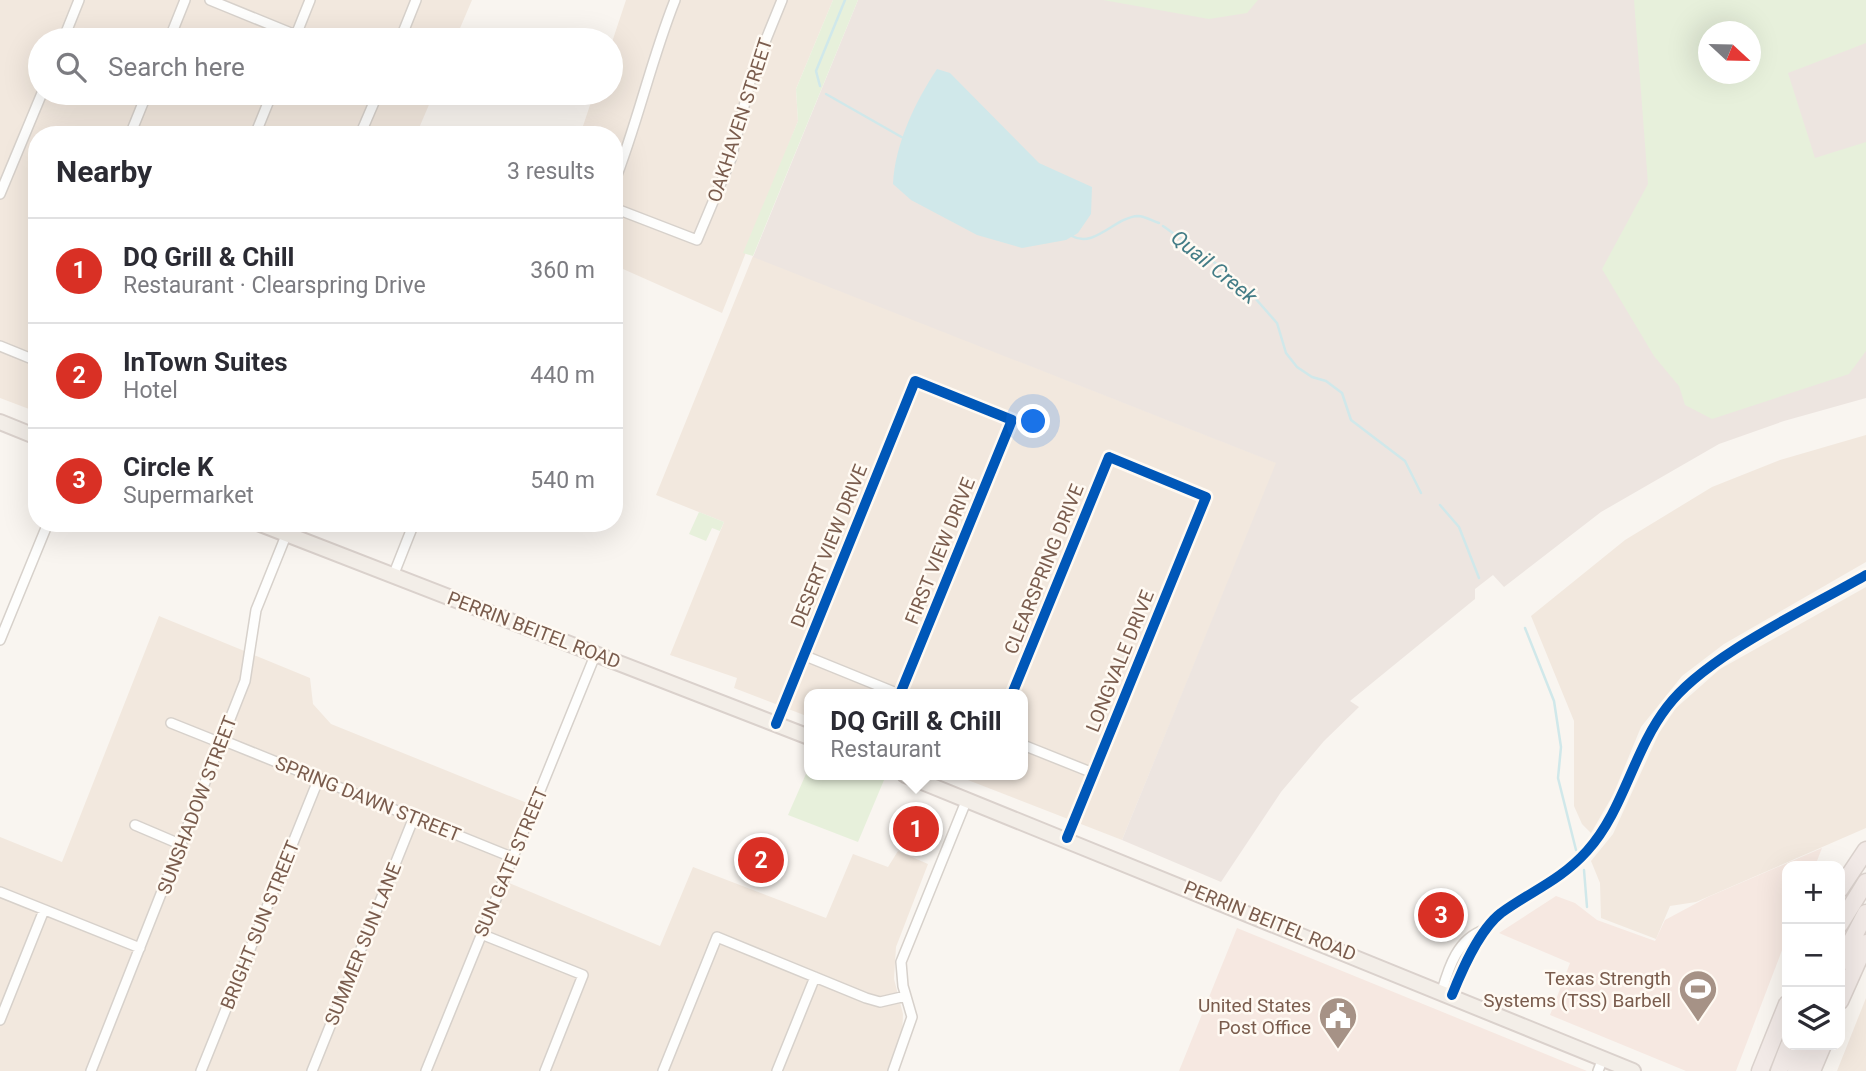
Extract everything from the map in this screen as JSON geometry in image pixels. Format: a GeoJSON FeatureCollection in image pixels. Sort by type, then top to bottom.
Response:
{"type":"FeatureCollection","features":[{"type":"Feature","properties":{"kind":"highway"},"geometry":{"type":"LineString","coordinates":[[1845,882],[1866,850]]}},
{"type":"Feature","properties":{"kind":"highway"},"geometry":{"type":"LineString","coordinates":[[1845,916],[1866,882]]}},
{"type":"Feature","properties":{"kind":"highway"},"geometry":{"type":"LineString","coordinates":[[1845,953],[1866,913]]}},
{"type":"Feature","properties":{"kind":"highway"},"geometry":{"type":"LineString","coordinates":[[1845,990],[1866,943]]}},
{"type":"Feature","properties":{"kind":"highway"},"geometry":{"type":"LineString","coordinates":[[1760,1071],[1782,1016]]}},
{"type":"Feature","properties":{"kind":"highway"},"geometry":{"type":"LineString","coordinates":[[1779,1070],[1787,1050]]}},
{"type":"Feature","properties":{"kind":"highway"},"geometry":{"type":"LineString","coordinates":[[1796,1071],[1804,1050]]}},
{"type":"Feature","properties":{"kind":"highway"},"geometry":{"type":"LineString","coordinates":[[1812,1071],[1821,1050]]}},
{"type":"Feature","properties":{"kind":"main road"},"geometry":{"type":"LineString","coordinates":[[0,422],[28,433]]}},
{"type":"Feature","properties":{"kind":"main road","name":"PERRIN BEITEL ROAD"},"geometry":{"type":"LineString","coordinates":[[296,532],[393,576],[804,735]]}},
{"type":"Feature","properties":{"kind":"main road","name":"PERRIN BEITEL ROAD"},"geometry":{"type":"LineString","coordinates":[[918,780],[1447,993],[1601,1064],[1633,1071]]}},
{"type":"Feature","properties":{"kind":"street"},"geometry":{"type":"LineString","coordinates":[[68,28],[79,0]]}},
{"type":"Feature","properties":{"kind":"street"},"geometry":{"type":"LineString","coordinates":[[174,28],[185,0]]}},
{"type":"Feature","properties":{"kind":"street"},"geometry":{"type":"LineString","coordinates":[[210,0],[273,28]]}},
{"type":"Feature","properties":{"kind":"street"},"geometry":{"type":"LineString","coordinates":[[299,28],[310,0]]}},
{"type":"Feature","properties":{"kind":"street"},"geometry":{"type":"LineString","coordinates":[[405,28],[416,0]]}},
{"type":"Feature","properties":{"kind":"street"},"geometry":{"type":"LineString","coordinates":[[623,159],[642,108],[655,51],[675,0]]}},
{"type":"Feature","properties":{"kind":"street","name":"OAKHAVEN STREET"},"geometry":{"type":"LineString","coordinates":[[623,211],[697,240],[731,159],[752,74],[782,0]]}},
{"type":"Feature","properties":{"kind":"street"},"geometry":{"type":"LineString","coordinates":[[0,194],[36,105]]}},
{"type":"Feature","properties":{"kind":"street"},"geometry":{"type":"LineString","coordinates":[[134,126],[142,105]]}},
{"type":"Feature","properties":{"kind":"street"},"geometry":{"type":"LineString","coordinates":[[259,126],[267,105]]}},
{"type":"Feature","properties":{"kind":"street"},"geometry":{"type":"LineString","coordinates":[[364,126],[373,105]]}},
{"type":"Feature","properties":{"kind":"street"},"geometry":{"type":"LineString","coordinates":[[0,346],[28,357]]}},
{"type":"Feature","properties":{"kind":"street","name":"DESERT VIEW DRIVE"},"geometry":{"type":"LineString","coordinates":[[776,723],[915,381],[1012,420]]}},
{"type":"Feature","properties":{"kind":"street","name":"FIRST VIEW DRIVE"},"geometry":{"type":"LineString","coordinates":[[902,689],[1012,420]]}},
{"type":"Feature","properties":{"kind":"street","name":"CLEARSPRING DRIVE"},"geometry":{"type":"LineString","coordinates":[[1014,689],[1109,457],[1206,497]]}},
{"type":"Feature","properties":{"kind":"street","name":"LONGVALE DRIVE"},"geometry":{"type":"LineString","coordinates":[[1066,838],[1206,497]]}},
{"type":"Feature","properties":{"kind":"street"},"geometry":{"type":"LineString","coordinates":[[0,639],[44,532]]}},
{"type":"Feature","properties":{"kind":"street","name":"SUNSHADOW STREET"},"geometry":{"type":"LineString","coordinates":[[90,1071],[245,681],[256,610],[288,532]]}},
{"type":"Feature","properties":{"kind":"street"},"geometry":{"type":"LineString","coordinates":[[393,576],[410,532]]}},
{"type":"Feature","properties":{"kind":"street"},"geometry":{"type":"LineString","coordinates":[[1447,993],[1447,974],[1466,939],[1484,930],[1500,914],[1556,880],[1601,834],[1624,792],[1647,738],[1666,708],[1692,680],[1866,576]]}},
{"type":"Feature","properties":{"kind":"street","name":"SUN GATE STREET"},"geometry":{"type":"LineString","coordinates":[[426,1071],[596,653]]}},
{"type":"Feature","properties":{"kind":"street"},"geometry":{"type":"LineString","coordinates":[[803,655],[888,689]]}},
{"type":"Feature","properties":{"kind":"street","name":"SPRING DAWN STREET"},"geometry":{"type":"LineString","coordinates":[[171,723],[320,778],[514,858]]}},
{"type":"Feature","properties":{"kind":"street"},"geometry":{"type":"LineString","coordinates":[[1028,747],[1093,773]]}},
{"type":"Feature","properties":{"kind":"street","name":"BRIGHT SUN STREET"},"geometry":{"type":"LineString","coordinates":[[201,1071],[320,778]]}},
{"type":"Feature","properties":{"kind":"street"},"geometry":{"type":"LineString","coordinates":[[893,1071],[912,1017],[900,972],[903,953],[967,799]]}},
{"type":"Feature","properties":{"kind":"street","name":"SUMMER SUN LANE"},"geometry":{"type":"LineString","coordinates":[[312,1071],[414,817]]}},
{"type":"Feature","properties":{"kind":"street"},"geometry":{"type":"LineString","coordinates":[[135,825],[181,845]]}},
{"type":"Feature","properties":{"kind":"street"},"geometry":{"type":"LineString","coordinates":[[0,892],[140,948]]}},
{"type":"Feature","properties":{"kind":"street"},"geometry":{"type":"LineString","coordinates":[[0,1020],[44,910]]}},
{"type":"Feature","properties":{"kind":"street"},"geometry":{"type":"LineString","coordinates":[[481,934],[583,975],[545,1071]]}},
{"type":"Feature","properties":{"kind":"street"},"geometry":{"type":"LineString","coordinates":[[663,1071],[717,937],[880,1002],[906,996]]}},
{"type":"Feature","properties":{"kind":"street"},"geometry":{"type":"LineString","coordinates":[[777,1071],[815,977]]}},
{"type":"Feature","properties":{"kind":"shaded area"},"geometry":{"type":"Polygon","coordinates":[[[0,0],[472,0],[460,28],[28,28],[28,105],[429,105],[420,126],[28,126],[28,409],[0,398],[0,0]]]}},
{"type":"Feature","properties":{"kind":"shaded area"},"geometry":{"type":"Polygon","coordinates":[[[626,0],[833,0],[796,89],[798,121],[722,313],[623,269],[623,126],[583,126],[590,105],[623,105],[623,28],[617,28],[626,0]]]}},
{"type":"Feature","properties":{"kind":"shaded area"},"geometry":{"type":"Polygon","coordinates":[[[858,0],[1866,0],[1866,398],[1784,421],[1719,444],[1601,512],[1504,587],[1493,575],[1475,589],[1475,599],[1350,701],[1359,707],[1324,741],[1281,792],[1221,882],[1122,840],[1276,463],[753,257],[858,0]]]}},
{"type":"Feature","properties":{"kind":"shaded area"},"geometry":{"type":"Polygon","coordinates":[[[753,256],[1277,463],[1122,840],[968,780],[1028,780],[1028,689],[804,689],[804,715],[734,688],[737,678],[670,655],[724,522],[656,495],[753,256]]]}},
{"type":"Feature","properties":{"kind":"shaded area"},"geometry":{"type":"Polygon","coordinates":[[[1866,435],[1866,562],[1724,644],[1682,676],[1641,727],[1613,795],[1591,833],[1582,824],[1574,806],[1574,721],[1531,616],[1625,540],[1712,487],[1780,460],[1866,435]]]}},
{"type":"Feature","properties":{"kind":"shaded area"},"geometry":{"type":"Polygon","coordinates":[[[1866,587],[1866,828],[1790,861],[1782,861],[1782,865],[1696,902],[1670,906],[1656,939],[1601,918],[1600,883],[1591,861],[1613,834],[1659,733],[1676,708],[1720,669],[1866,587]]]}},
{"type":"Feature","properties":{"kind":"shaded area"},"geometry":{"type":"Polygon","coordinates":[[[159,616],[310,678],[313,704],[331,724],[527,803],[497,878],[660,946],[693,867],[826,918],[853,854],[888,867],[898,851],[928,864],[896,947],[894,979],[903,1014],[902,1038],[888,1071],[0,1071],[0,837],[62,862],[159,616]]]}},
{"type":"Feature","properties":{"kind":"shaded area"},"geometry":{"type":"Polygon","coordinates":[[[1822,848],[1817,861],[1792,861],[1822,848]]]}},
{"type":"Feature","properties":{"kind":"shaded area"},"geometry":{"type":"Polygon","coordinates":[[[1782,865],[1782,950],[1736,1071],[1686,1071],[1550,1015],[1570,963],[1499,933],[1556,896],[1575,903],[1597,920],[1655,941],[1665,920],[1708,897],[1782,865]]]}},
{"type":"Feature","properties":{"kind":"shaded area"},"geometry":{"type":"Polygon","coordinates":[[[1237,928],[1587,1071],[1179,1071],[1237,928]]]}},
{"type":"Feature","properties":{"kind":"shaded area"},"geometry":{"type":"Polygon","coordinates":[[[1866,998],[1866,1071],[1837,1071],[1866,998]]]}},
{"type":"Feature","properties":{"kind":"green space"},"geometry":{"type":"Polygon","coordinates":[[[833,0],[858,0],[753,256],[743,253],[798,121],[796,89],[833,0]]]}},
{"type":"Feature","properties":{"kind":"green space"},"geometry":{"type":"Polygon","coordinates":[[[1103,0],[1258,0],[1247,13],[1209,19],[1103,0]]]}},
{"type":"Feature","properties":{"kind":"green space"},"geometry":{"type":"Polygon","coordinates":[[[1634,0],[1866,0],[1866,43],[1788,73],[1815,158],[1866,142],[1866,351],[1849,374],[1712,419],[1685,405],[1679,386],[1654,356],[1602,269],[1648,184],[1634,0]]]}},
{"type":"Feature","properties":{"kind":"green space"},"geometry":{"type":"Polygon","coordinates":[[[699,512],[724,522],[720,531],[712,528],[706,541],[689,534],[699,512]]]}},
{"type":"Feature","properties":{"kind":"green space"},"geometry":{"type":"Polygon","coordinates":[[[804,778],[884,780],[858,842],[788,815],[804,778]]]}},
{"type":"Feature","properties":{"kind":"water"},"geometry":{"type":"Polygon","coordinates":[[[937,69],[950,73],[1039,163],[1092,187],[1091,214],[1078,233],[1066,240],[1022,248],[977,235],[911,200],[893,184],[902,139],[921,95],[937,69]]]}},
{"type":"Feature","properties":{"kind":"waterway","name":"Quail Creek"},"geometry":{"type":"LineString","coordinates":[[820,86],[816,71],[845,0]]}},
{"type":"Feature","properties":{"kind":"waterway","name":"Quail Creek"},"geometry":{"type":"LineString","coordinates":[[826,94],[905,139]]}},
{"type":"Feature","properties":{"kind":"waterway","name":"Quail Creek"},"geometry":{"type":"LineString","coordinates":[[1072,236],[1080,239],[1096,236],[1121,221],[1138,216],[1159,223]]}},
{"type":"Feature","properties":{"kind":"waterway","name":"Quail Creek"},"geometry":{"type":"LineString","coordinates":[[1163,226],[1218,265],[1255,298],[1277,323],[1286,353],[1297,367],[1312,377],[1326,381],[1342,393],[1351,420],[1405,461],[1421,493]]}},
{"type":"Feature","properties":{"kind":"waterway","name":"Quail Creek"},"geometry":{"type":"LineString","coordinates":[[1440,505],[1459,527],[1479,578]]}},
{"type":"Feature","properties":{"kind":"waterway","name":"Quail Creek"},"geometry":{"type":"LineString","coordinates":[[1525,628],[1554,701],[1561,747],[1558,778],[1576,850]]}},
{"type":"Feature","properties":{"kind":"waterway","name":"Quail Creek"},"geometry":{"type":"LineString","coordinates":[[1584,870],[1587,907]]}},
{"type":"Feature","properties":{"kind":"cycle path"},"geometry":{"type":"LineString","coordinates":[[776,724],[915,381],[1012,420],[902,689]]}},
{"type":"Feature","properties":{"kind":"cycle path"},"geometry":{"type":"LineString","coordinates":[[1014,689],[1109,457],[1206,497],[1067,838]]}},
{"type":"Feature","properties":{"kind":"cycle path"},"geometry":{"type":"LineString","coordinates":[[1452,995],[1472,951],[1493,920],[1566,870],[1600,835],[1655,724],[1684,688],[1759,634],[1866,575]]}},
{"type":"Feature","properties":{"kind":"place","name":"DQ Grill & Chill"},"geometry":{"type":"Point","coordinates":[916,829]}},
{"type":"Feature","properties":{"kind":"place","name":"InTown Suites"},"geometry":{"type":"Point","coordinates":[761,860]}},
{"type":"Feature","properties":{"kind":"place","name":"Circle K"},"geometry":{"type":"Point","coordinates":[1441,915]}},
{"type":"Feature","properties":{"kind":"place","name":"Texas Strength Systems (TSS) Barbell"},"geometry":{"type":"Point","coordinates":[1698,1023]}},
{"type":"Feature","properties":{"kind":"place","name":"United States Post Office"},"geometry":{"type":"Point","coordinates":[1338,1050]}}]}
